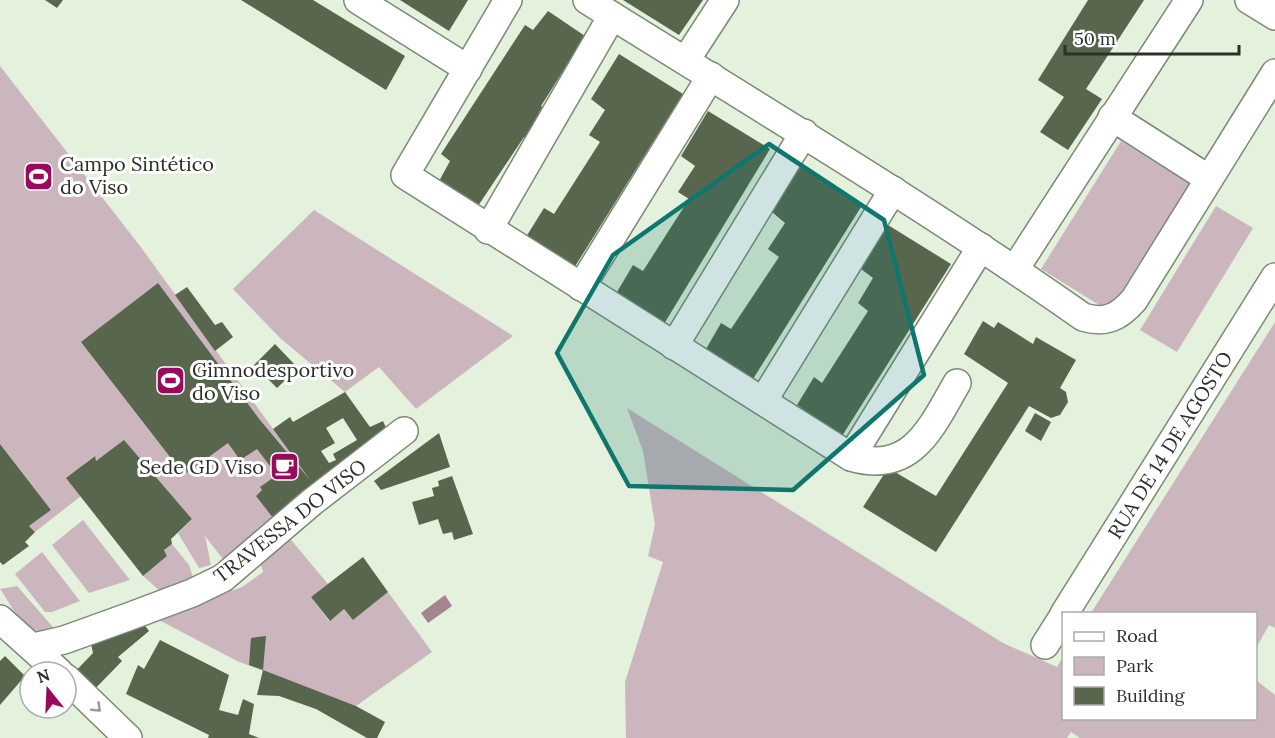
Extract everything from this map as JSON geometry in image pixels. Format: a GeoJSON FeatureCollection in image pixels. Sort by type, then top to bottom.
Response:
{"type":"FeatureCollection","features":[{"type":"Feature","properties":{"kind":"street"},"geometry":{"type":"LineString","coordinates":[[358,0],[468,69]]}},
{"type":"Feature","properties":{"kind":"street"},"geometry":{"type":"LineString","coordinates":[[508,0],[405,175],[488,230],[851,457],[865,461],[901,457],[921,441],[957,383]]}},
{"type":"Feature","properties":{"kind":"street"},"geometry":{"type":"LineString","coordinates":[[586,0],[804,133],[1015,269],[1083,317],[1096,321],[1110,320],[1125,310],[1134,300],[1209,179],[1265,112],[1275,73]]}},
{"type":"Feature","properties":{"kind":"street"},"geometry":{"type":"LineString","coordinates":[[686,60],[725,0]]}},
{"type":"Feature","properties":{"kind":"street"},"geometry":{"type":"LineString","coordinates":[[1015,269],[1189,0]]}},
{"type":"Feature","properties":{"kind":"street"},"geometry":{"type":"LineString","coordinates":[[1249,0],[1275,16]]}},
{"type":"Feature","properties":{"kind":"street"},"geometry":{"type":"LineString","coordinates":[[488,230],[612,16]]}},
{"type":"Feature","properties":{"kind":"street"},"geometry":{"type":"LineString","coordinates":[[580,286],[711,76]]}},
{"type":"Feature","properties":{"kind":"street"},"geometry":{"type":"LineString","coordinates":[[1112,117],[1209,179]]}},
{"type":"Feature","properties":{"kind":"street"},"geometry":{"type":"LineString","coordinates":[[674,346],[804,133]]}},
{"type":"Feature","properties":{"kind":"street"},"geometry":{"type":"LineString","coordinates":[[763,401],[893,190]]}},
{"type":"Feature","properties":{"kind":"street"},"geometry":{"type":"LineString","coordinates":[[851,457],[981,247]]}},
{"type":"Feature","properties":{"kind":"street","name":"RUA DE 14 DE AGOSTO"},"geometry":{"type":"LineString","coordinates":[[1065,612],[1275,277]]}},
{"type":"Feature","properties":{"kind":"street","name":"TRAVESSA DO VISO"},"geometry":{"type":"LineString","coordinates":[[34,647],[64,640],[117,621],[192,593],[223,578],[312,502],[404,431]]}},
{"type":"Feature","properties":{"kind":"street","name":"RUA DE 14 DE AGOSTO"},"geometry":{"type":"LineString","coordinates":[[1045,645],[1062,617]]}},
{"type":"Feature","properties":{"kind":"street"},"geometry":{"type":"LineString","coordinates":[[1,621],[47,660]]}},
{"type":"Feature","properties":{"kind":"street"},"geometry":{"type":"LineString","coordinates":[[78,690],[128,738]]}},
{"type":"Feature","properties":{"kind":"highlighted area"},"geometry":{"type":"Polygon","coordinates":[[[769,144],[884,220],[924,375],[793,490],[629,486],[557,353],[613,255],[769,144]]]}},
{"type":"Feature","properties":{"kind":"green space"},"geometry":{"type":"Polygon","coordinates":[[[0,66],[140,246],[316,488],[232,571],[205,536],[211,565],[199,568],[178,533],[192,519],[124,441],[96,461],[94,456],[67,478],[81,496],[35,532],[29,526],[51,510],[0,444],[0,66]]]}},
{"type":"Feature","properties":{"kind":"green space"},"geometry":{"type":"Polygon","coordinates":[[[1121,141],[1189,184],[1109,311],[1041,269],[1121,141]]]}},
{"type":"Feature","properties":{"kind":"green space"},"geometry":{"type":"Polygon","coordinates":[[[1216,206],[1253,228],[1177,352],[1140,330],[1216,206]]]}},
{"type":"Feature","properties":{"kind":"green space"},"geometry":{"type":"Polygon","coordinates":[[[314,210],[513,336],[416,409],[379,367],[345,392],[281,339],[233,289],[314,210]]]}},
{"type":"Feature","properties":{"kind":"green space"},"geometry":{"type":"Polygon","coordinates":[[[1275,322],[1275,628],[1269,625],[1257,646],[1257,612],[1092,612],[1275,322]]]}},
{"type":"Feature","properties":{"kind":"green space"},"geometry":{"type":"Polygon","coordinates":[[[627,408],[1003,643],[1057,667],[1062,659],[1062,720],[1257,720],[1257,681],[1275,695],[1275,738],[1080,738],[1071,732],[1067,738],[626,738],[625,682],[663,562],[648,556],[655,525],[643,451],[627,408]]]}},
{"type":"Feature","properties":{"kind":"green space"},"geometry":{"type":"Polygon","coordinates":[[[83,520],[130,580],[89,593],[52,545],[83,520]]]}},
{"type":"Feature","properties":{"kind":"green space"},"geometry":{"type":"Polygon","coordinates":[[[287,535],[328,584],[311,597],[329,621],[344,609],[353,620],[388,592],[432,652],[356,706],[237,661],[157,619],[242,587],[263,572],[260,562],[287,535]]]}},
{"type":"Feature","properties":{"kind":"green space"},"geometry":{"type":"Polygon","coordinates":[[[172,544],[189,565],[193,577],[160,591],[143,576],[167,556],[164,550],[172,544]]]}},
{"type":"Feature","properties":{"kind":"green space"},"geometry":{"type":"Polygon","coordinates":[[[42,552],[80,601],[52,612],[45,612],[15,574],[42,552]]]}},
{"type":"Feature","properties":{"kind":"green space"},"geometry":{"type":"Polygon","coordinates":[[[17,586],[59,634],[37,631],[23,622],[0,589],[17,586]]]}},
{"type":"Feature","properties":{"kind":"shaded area"},"geometry":{"type":"Polygon","coordinates":[[[445,595],[452,606],[428,623],[421,613],[445,595]]]}},
{"type":"Feature","properties":{"kind":"building"},"geometry":{"type":"Polygon","coordinates":[[[45,0],[63,0],[57,8],[45,0]]]}},
{"type":"Feature","properties":{"kind":"building"},"geometry":{"type":"Polygon","coordinates":[[[241,0],[313,0],[405,56],[386,90],[241,0]]]}},
{"type":"Feature","properties":{"kind":"building"},"geometry":{"type":"Polygon","coordinates":[[[400,0],[468,0],[449,31],[400,0]]]}},
{"type":"Feature","properties":{"kind":"building"},"geometry":{"type":"Polygon","coordinates":[[[623,0],[703,0],[679,35],[623,0]]]}},
{"type":"Feature","properties":{"kind":"building"},"geometry":{"type":"Polygon","coordinates":[[[1088,0],[1144,0],[1086,89],[1102,99],[1068,150],[1040,132],[1064,97],[1038,80],[1088,0]]]}},
{"type":"Feature","properties":{"kind":"building"},"geometry":{"type":"Polygon","coordinates":[[[548,11],[585,36],[541,106],[547,111],[529,140],[524,137],[476,209],[438,183],[450,161],[441,154],[525,25],[533,30],[548,11]]]}},
{"type":"Feature","properties":{"kind":"building"},"geometry":{"type":"Polygon","coordinates":[[[619,54],[683,94],[574,268],[526,237],[544,208],[554,214],[600,142],[589,135],[605,110],[591,99],[619,54]]]}},
{"type":"Feature","properties":{"kind":"building"},"geometry":{"type":"Polygon","coordinates":[[[708,111],[770,149],[664,324],[617,292],[633,265],[643,271],[689,199],[678,192],[695,166],[681,156],[708,111]]]}},
{"type":"Feature","properties":{"kind":"building"},"geometry":{"type":"Polygon","coordinates":[[[799,166],[861,207],[753,379],[706,349],[721,323],[731,329],[779,257],[768,249],[785,223],[772,212],[799,166]]]}},
{"type":"Feature","properties":{"kind":"building"},"geometry":{"type":"Polygon","coordinates":[[[888,225],[951,264],[842,436],[797,405],[814,377],[822,383],[868,311],[858,303],[873,278],[861,269],[888,225]]]}},
{"type":"Feature","properties":{"kind":"building","name":"Gimnodesportivo do Viso"},"geometry":{"type":"Polygon","coordinates":[[[158,283],[260,420],[310,480],[273,429],[290,417],[293,422],[345,392],[370,427],[383,421],[390,437],[277,523],[256,496],[262,490],[260,487],[277,475],[257,449],[240,460],[228,443],[184,475],[81,342],[158,283]],[[343,418],[326,428],[335,443],[321,451],[329,463],[336,460],[333,454],[357,440],[343,418]]]}},
{"type":"Feature","properties":{"kind":"building"},"geometry":{"type":"Polygon","coordinates":[[[187,287],[215,325],[222,322],[233,337],[215,351],[175,295],[187,287]]]}},
{"type":"Feature","properties":{"kind":"building"},"geometry":{"type":"Polygon","coordinates":[[[983,321],[994,328],[998,322],[1033,344],[1036,337],[1076,360],[1060,388],[1066,392],[1068,402],[1060,415],[1051,418],[1029,406],[936,552],[863,507],[888,468],[936,496],[1008,383],[964,354],[983,321]]]}},
{"type":"Feature","properties":{"kind":"building"},"geometry":{"type":"Polygon","coordinates":[[[275,344],[298,368],[277,388],[254,365],[275,344]]]}},
{"type":"Feature","properties":{"kind":"building"},"geometry":{"type":"Polygon","coordinates":[[[1035,413],[1051,422],[1041,441],[1025,431],[1035,413]]]}},
{"type":"Feature","properties":{"kind":"building"},"geometry":{"type":"Polygon","coordinates":[[[439,433],[450,467],[381,490],[374,481],[439,433]]]}},
{"type":"Feature","properties":{"kind":"building"},"geometry":{"type":"Polygon","coordinates":[[[124,440],[192,519],[171,539],[172,544],[164,550],[167,556],[143,576],[66,478],[95,456],[96,461],[124,440]]]}},
{"type":"Feature","properties":{"kind":"building"},"geometry":{"type":"Polygon","coordinates":[[[0,444],[51,510],[29,526],[35,532],[25,542],[29,546],[3,565],[0,562],[0,444]]]}},
{"type":"Feature","properties":{"kind":"building"},"geometry":{"type":"Polygon","coordinates":[[[452,476],[473,534],[454,540],[452,532],[443,534],[438,519],[419,525],[412,502],[434,496],[432,488],[439,486],[438,481],[452,476]]]}},
{"type":"Feature","properties":{"kind":"building"},"geometry":{"type":"Polygon","coordinates":[[[363,557],[388,592],[353,620],[344,609],[330,621],[311,597],[363,557]]]}},
{"type":"Feature","properties":{"kind":"building"},"geometry":{"type":"Polygon","coordinates":[[[143,623],[149,631],[118,657],[122,661],[88,696],[78,687],[78,669],[93,653],[91,644],[143,623]]]}},
{"type":"Feature","properties":{"kind":"building"},"geometry":{"type":"Polygon","coordinates":[[[266,636],[263,670],[249,665],[251,638],[266,636]]]}},
{"type":"Feature","properties":{"kind":"building"},"geometry":{"type":"Polygon","coordinates":[[[160,640],[229,675],[219,710],[238,715],[243,699],[254,704],[249,734],[259,738],[208,738],[209,735],[126,694],[138,665],[144,669],[160,640]]]}},
{"type":"Feature","properties":{"kind":"building"},"geometry":{"type":"Polygon","coordinates":[[[5,656],[18,669],[18,684],[0,705],[0,661],[5,656]]]}},
{"type":"Feature","properties":{"kind":"building"},"geometry":{"type":"Polygon","coordinates":[[[263,670],[356,706],[385,722],[377,738],[367,738],[316,709],[279,696],[257,695],[263,670]]]}},
{"type":"Feature","properties":{"kind":"place","name":"Campo Sintético do Viso"},"geometry":{"type":"Point","coordinates":[39,176]}},
{"type":"Feature","properties":{"kind":"place","name":"Gimnodesportivo do Viso"},"geometry":{"type":"Point","coordinates":[171,381]}},
{"type":"Feature","properties":{"kind":"place","name":"Sede GD Viso"},"geometry":{"type":"Point","coordinates":[285,467]}}]}
